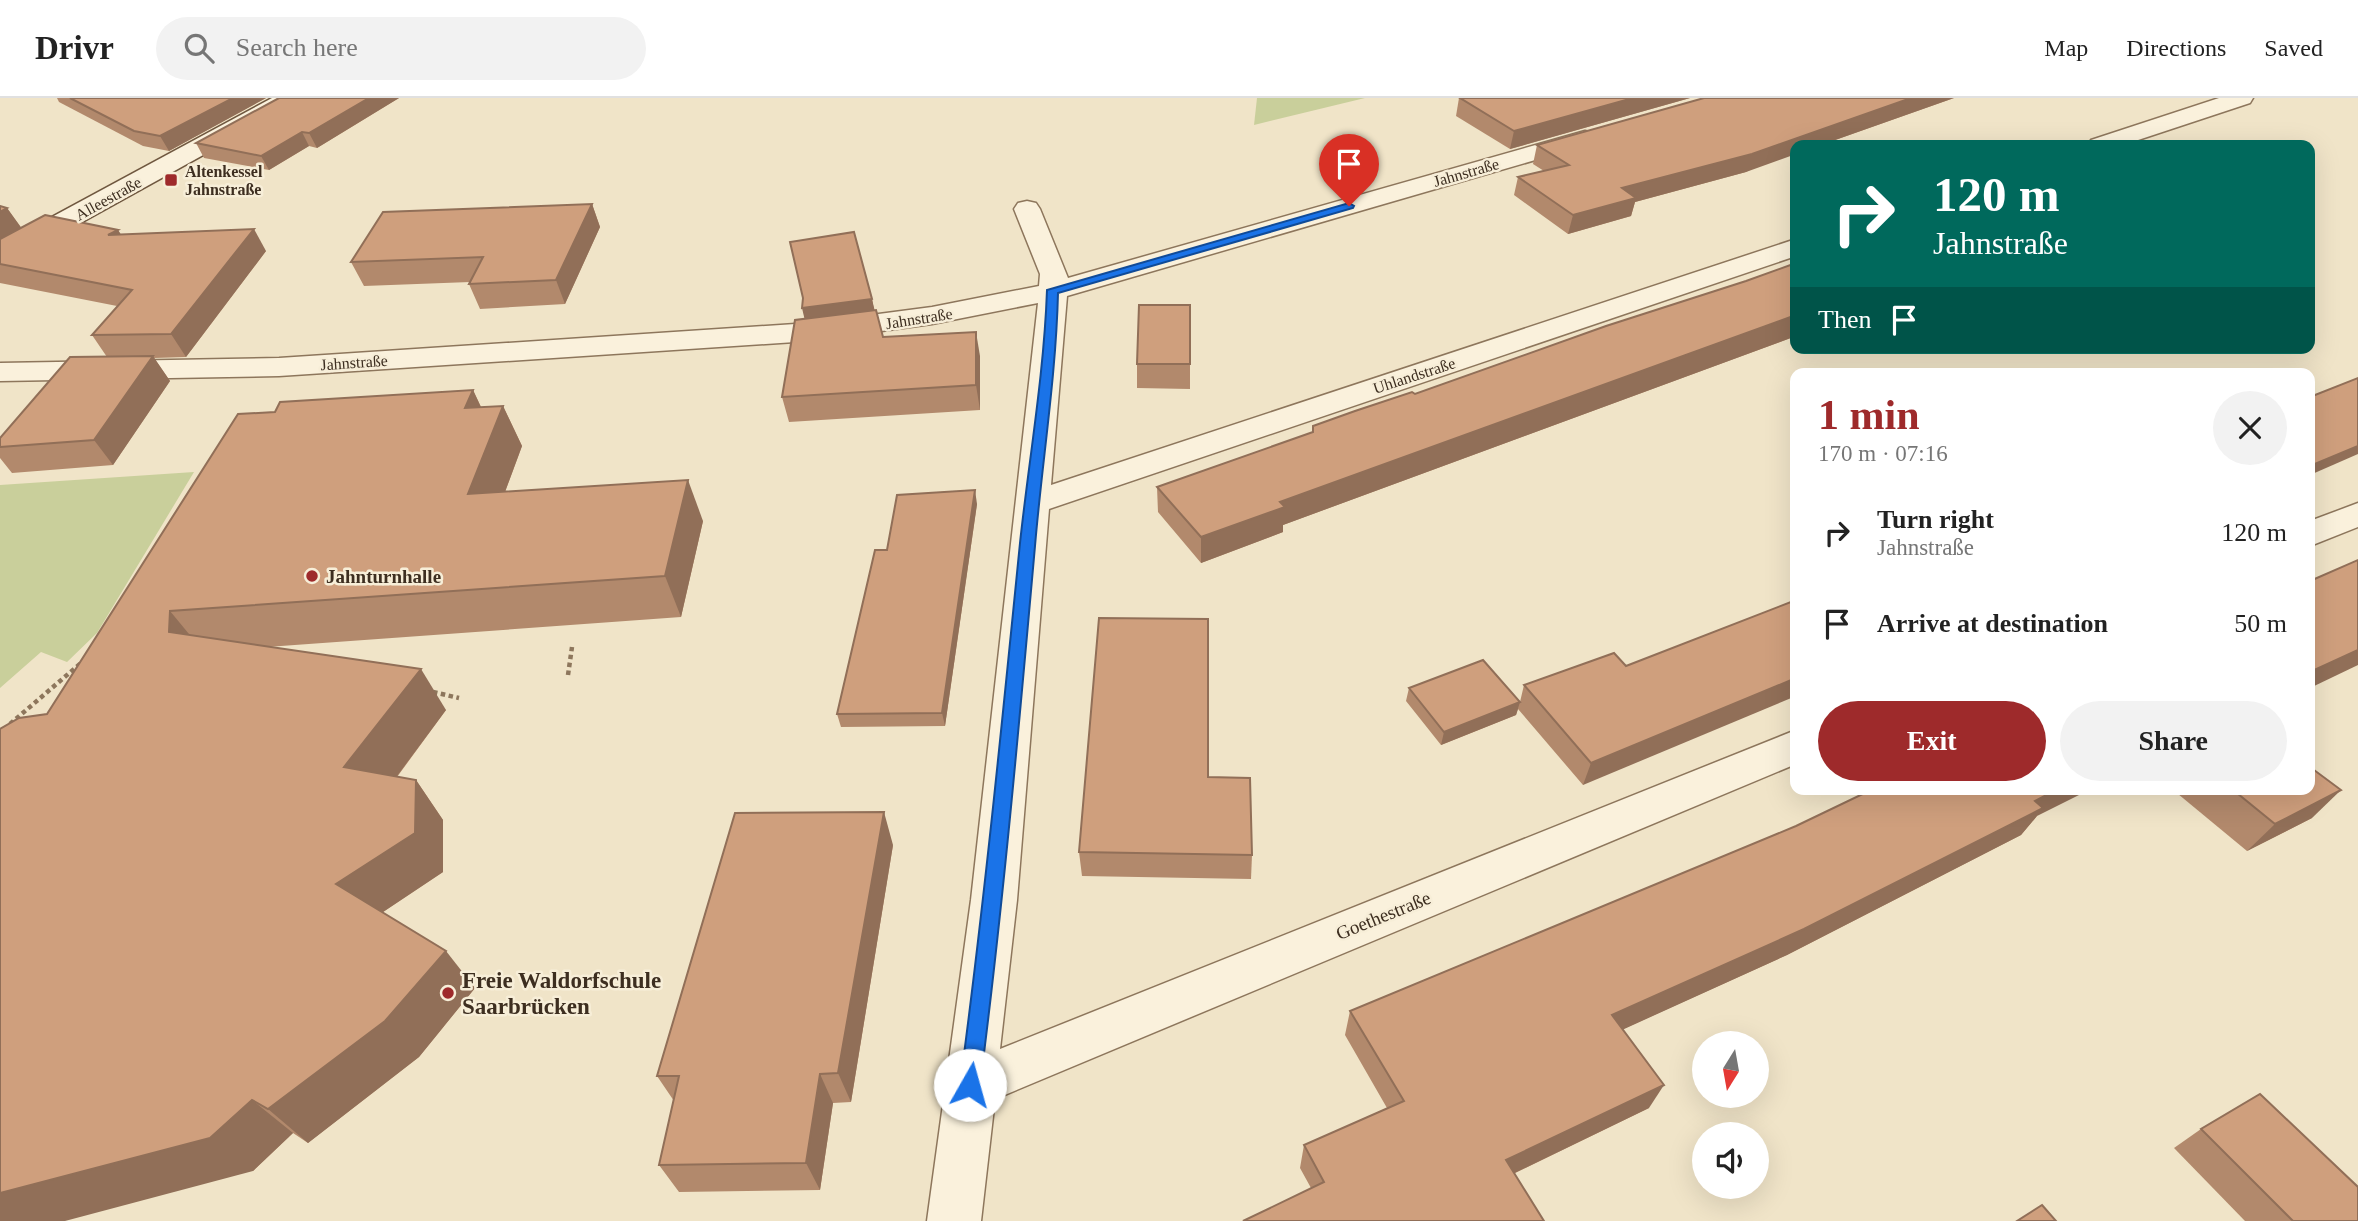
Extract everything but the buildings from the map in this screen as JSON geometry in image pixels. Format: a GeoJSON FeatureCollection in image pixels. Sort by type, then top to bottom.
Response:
{"type":"FeatureCollection","features":[{"type":"Feature","properties":{"kind":"street","name":"Alleestraße"},"geometry":{"type":"LineString","coordinates":[[0,256],[289,98]]}},
{"type":"Feature","properties":{"kind":"street"},"geometry":{"type":"LineString","coordinates":[[2115,140],[2242,98]]}},
{"type":"Feature","properties":{"kind":"street","name":"Jahnstraße"},"geometry":{"type":"LineString","coordinates":[[0,372],[279,367],[810,332],[897,323],[1053,290],[1604,133]]}},
{"type":"Feature","properties":{"kind":"street"},"geometry":{"type":"LineString","coordinates":[[954,1221],[994,900],[1051,334],[1054,274],[1027,209]]}},
{"type":"Feature","properties":{"kind":"street","name":"Uhlandstraße"},"geometry":{"type":"LineString","coordinates":[[1032,503],[1790,249]]}},
{"type":"Feature","properties":{"kind":"street"},"geometry":{"type":"LineString","coordinates":[[2315,532],[2358,514]]}},
{"type":"Feature","properties":{"kind":"street","name":"Goethestraße"},"geometry":{"type":"LineString","coordinates":[[970,1085],[1790,748]]}},
{"type":"Feature","properties":{"kind":"path"},"geometry":{"type":"LineString","coordinates":[[568,675],[572,647]]}},
{"type":"Feature","properties":{"kind":"path"},"geometry":{"type":"LineString","coordinates":[[0,733],[88,657]]}},
{"type":"Feature","properties":{"kind":"path"},"geometry":{"type":"LineString","coordinates":[[51,690],[64,692]]}},
{"type":"Feature","properties":{"kind":"path"},"geometry":{"type":"LineString","coordinates":[[421,691],[459,698]]}},
{"type":"Feature","properties":{"kind":"green space"},"geometry":{"type":"Polygon","coordinates":[[[1257,98],[1365,98],[1254,125],[1257,98]]]}},
{"type":"Feature","properties":{"kind":"green space"},"geometry":{"type":"Polygon","coordinates":[[[194,472],[97,633],[67,662],[41,652],[0,688],[0,485],[194,472]]]}},
{"type":"Feature","properties":{"kind":"place","name":"Altenkessel Jahnstraße"},"geometry":{"type":"Point","coordinates":[171,180]}},
{"type":"Feature","properties":{"kind":"place","name":"Jahnturnhalle"},"geometry":{"type":"Point","coordinates":[312,576]}},
{"type":"Feature","properties":{"kind":"place","name":"Freie Waldorfschule Saarbrücken"},"geometry":{"type":"Point","coordinates":[448,993]}},
{"type":"Feature","properties":{"kind":"route"},"geometry":{"type":"LineString","coordinates":[[970,1085],[994,900],[1051,334],[1053,290],[1349,206]]}}]}
